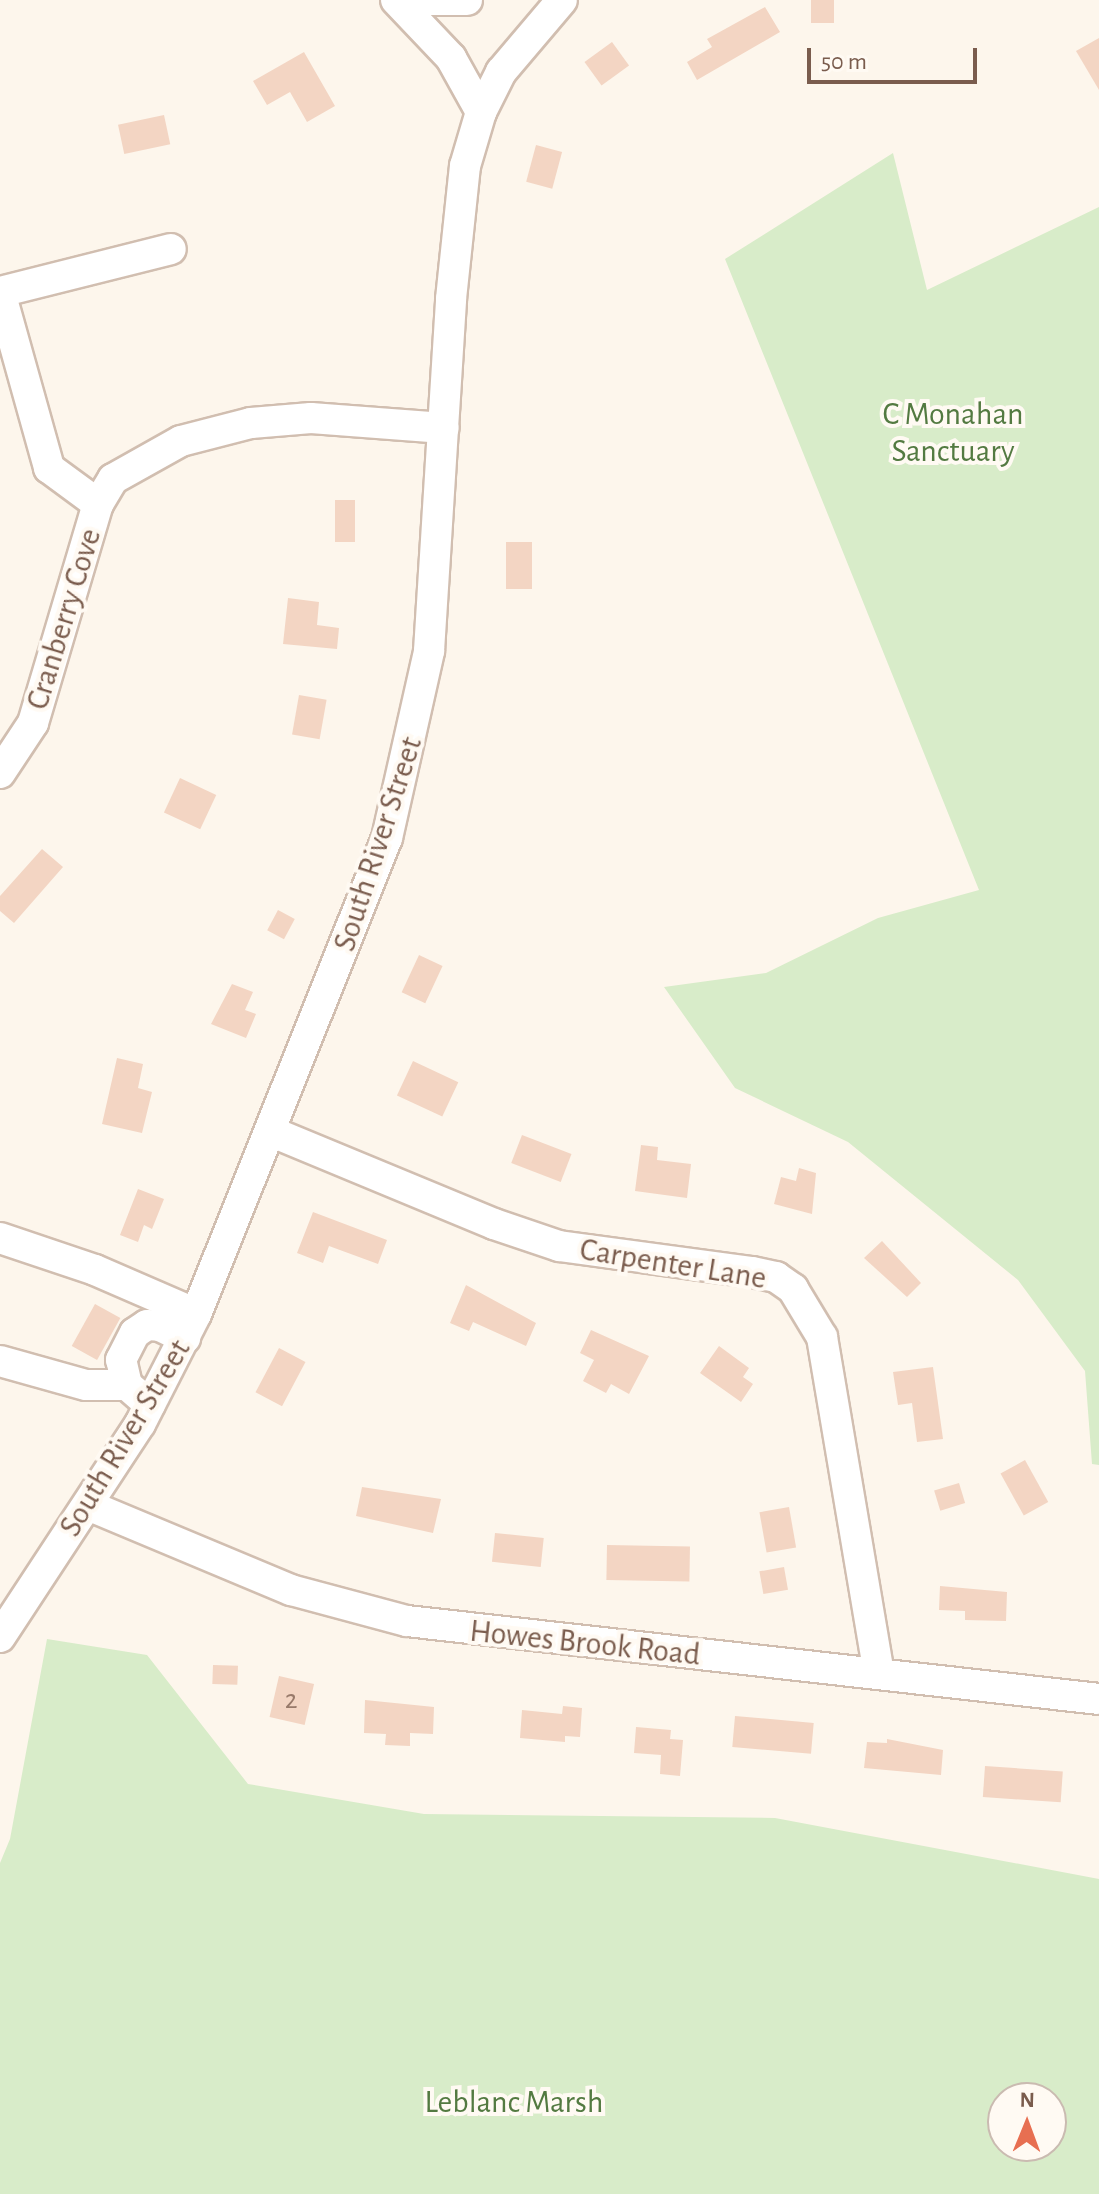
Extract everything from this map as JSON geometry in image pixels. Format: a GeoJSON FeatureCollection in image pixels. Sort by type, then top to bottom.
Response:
{"type":"FeatureCollection","features":[{"type":"Feature","properties":{"kind":"street"},"geometry":{"type":"LineString","coordinates":[[396,0],[451,58],[481,112]]}},
{"type":"Feature","properties":{"kind":"street"},"geometry":{"type":"LineString","coordinates":[[429,0],[467,0]]}},
{"type":"Feature","properties":{"kind":"street","name":"South River Street"},"geometry":{"type":"LineString","coordinates":[[0,1637],[90,1506],[150,1405],[190,1326],[364,901],[402,784],[429,651],[456,238],[465,166],[481,112],[501,72],[562,0]]}},
{"type":"Feature","properties":{"kind":"street","name":"Cranberry Cove"},"geometry":{"type":"LineString","coordinates":[[98,504],[49,468],[0,292],[171,249]]}},
{"type":"Feature","properties":{"kind":"street","name":"Cranberry Cove"},"geometry":{"type":"LineString","coordinates":[[0,773],[33,723],[98,504],[113,479],[155,454],[251,423],[311,418],[444,428]]}},
{"type":"Feature","properties":{"kind":"street","name":"Carpenter Lane"},"geometry":{"type":"LineString","coordinates":[[272,1132],[494,1224],[559,1246],[776,1277],[793,1289],[822,1337],[879,1673]]}},
{"type":"Feature","properties":{"kind":"street"},"geometry":{"type":"LineString","coordinates":[[0,1238],[95,1270],[190,1326]]}},
{"type":"Feature","properties":{"kind":"street"},"geometry":{"type":"LineString","coordinates":[[150,1405],[127,1385],[121,1360],[135,1333],[147,1325],[190,1326]]}},
{"type":"Feature","properties":{"kind":"street"},"geometry":{"type":"LineString","coordinates":[[0,1361],[86,1385],[127,1385]]}},
{"type":"Feature","properties":{"kind":"street","name":"Howes Brook Road"},"geometry":{"type":"LineString","coordinates":[[90,1506],[291,1590],[407,1621],[510,1637],[879,1673],[1099,1699]]}},
{"type":"Feature","properties":{"kind":"green space","name":"C Monahan Sanctuary"},"geometry":{"type":"Polygon","coordinates":[[[893,153],[927,290],[1099,207],[1099,1465],[1092,1464],[1085,1371],[1018,1280],[848,1142],[735,1088],[664,987],[766,973],[878,918],[979,890],[725,259],[893,153]]]}},
{"type":"Feature","properties":{"kind":"green space","name":"Leblanc Marsh"},"geometry":{"type":"Polygon","coordinates":[[[47,1639],[147,1655],[248,1784],[424,1814],[775,1818],[1099,1879],[1099,2194],[0,2194],[0,1863],[10,1839],[47,1639]]]}},
{"type":"Feature","properties":{"kind":"building"},"geometry":{"type":"Polygon","coordinates":[[[811,0],[834,0],[834,23],[811,23],[811,0]]]}},
{"type":"Feature","properties":{"kind":"building"},"geometry":{"type":"Polygon","coordinates":[[[765,7],[780,32],[697,80],[687,62],[712,47],[707,39],[765,7]]]}},
{"type":"Feature","properties":{"kind":"building"},"geometry":{"type":"Polygon","coordinates":[[[1099,38],[1099,90],[1076,51],[1099,38]]]}},
{"type":"Feature","properties":{"kind":"building"},"geometry":{"type":"Polygon","coordinates":[[[612,42],[629,65],[602,85],[584,62],[612,42]]]}},
{"type":"Feature","properties":{"kind":"building"},"geometry":{"type":"Polygon","coordinates":[[[304,52],[335,106],[307,122],[290,92],[267,105],[253,81],[304,52]]]}},
{"type":"Feature","properties":{"kind":"building"},"geometry":{"type":"Polygon","coordinates":[[[164,115],[170,144],[124,154],[118,125],[164,115]]]}},
{"type":"Feature","properties":{"kind":"building"},"geometry":{"type":"Polygon","coordinates":[[[536,145],[562,152],[552,189],[526,182],[536,145]]]}},
{"type":"Feature","properties":{"kind":"building"},"geometry":{"type":"Polygon","coordinates":[[[335,500],[355,500],[355,542],[335,542],[335,500]]]}},
{"type":"Feature","properties":{"kind":"building"},"geometry":{"type":"Polygon","coordinates":[[[506,542],[532,542],[532,589],[506,589],[506,542]]]}},
{"type":"Feature","properties":{"kind":"building"},"geometry":{"type":"Polygon","coordinates":[[[288,598],[319,602],[317,625],[339,628],[337,649],[283,644],[288,598]]]}},
{"type":"Feature","properties":{"kind":"building"},"geometry":{"type":"Polygon","coordinates":[[[299,695],[327,700],[320,739],[292,734],[299,695]]]}},
{"type":"Feature","properties":{"kind":"building"},"geometry":{"type":"Polygon","coordinates":[[[180,778],[216,795],[200,829],[164,812],[180,778]]]}},
{"type":"Feature","properties":{"kind":"building"},"geometry":{"type":"Polygon","coordinates":[[[42,849],[63,867],[14,923],[0,911],[0,896],[42,849]]]}},
{"type":"Feature","properties":{"kind":"building"},"geometry":{"type":"Polygon","coordinates":[[[278,910],[295,919],[284,939],[267,930],[278,910]]]}},
{"type":"Feature","properties":{"kind":"building"},"geometry":{"type":"Polygon","coordinates":[[[419,955],[443,966],[425,1003],[402,992],[419,955]]]}},
{"type":"Feature","properties":{"kind":"building"},"geometry":{"type":"Polygon","coordinates":[[[232,984],[253,992],[245,1010],[256,1014],[246,1038],[211,1024],[232,984]]]}},
{"type":"Feature","properties":{"kind":"building"},"geometry":{"type":"Polygon","coordinates":[[[117,1058],[143,1064],[138,1088],[152,1092],[142,1133],[102,1124],[117,1058]]]}},
{"type":"Feature","properties":{"kind":"building"},"geometry":{"type":"Polygon","coordinates":[[[413,1061],[458,1082],[442,1117],[397,1095],[413,1061]]]}},
{"type":"Feature","properties":{"kind":"building"},"geometry":{"type":"Polygon","coordinates":[[[522,1135],[571,1154],[561,1182],[511,1163],[522,1135]]]}},
{"type":"Feature","properties":{"kind":"building"},"geometry":{"type":"Polygon","coordinates":[[[641,1145],[658,1147],[657,1160],[691,1164],[687,1198],[635,1191],[641,1145]]]}},
{"type":"Feature","properties":{"kind":"building"},"geometry":{"type":"Polygon","coordinates":[[[799,1168],[816,1173],[812,1214],[774,1204],[781,1177],[796,1181],[799,1168]]]}},
{"type":"Feature","properties":{"kind":"building"},"geometry":{"type":"Polygon","coordinates":[[[138,1189],[164,1199],[152,1229],[144,1225],[138,1242],[120,1235],[138,1189]]]}},
{"type":"Feature","properties":{"kind":"building"},"geometry":{"type":"Polygon","coordinates":[[[313,1212],[387,1240],[378,1264],[329,1246],[323,1263],[297,1253],[313,1212]]]}},
{"type":"Feature","properties":{"kind":"building"},"geometry":{"type":"Polygon","coordinates":[[[882,1241],[921,1283],[907,1297],[864,1258],[882,1241]]]}},
{"type":"Feature","properties":{"kind":"building"},"geometry":{"type":"Polygon","coordinates":[[[466,1285],[536,1323],[526,1346],[473,1322],[469,1331],[450,1323],[466,1285]]]}},
{"type":"Feature","properties":{"kind":"building"},"geometry":{"type":"Polygon","coordinates":[[[95,1304],[120,1318],[97,1360],[72,1346],[95,1304]]]}},
{"type":"Feature","properties":{"kind":"building"},"geometry":{"type":"Polygon","coordinates":[[[591,1330],[649,1356],[629,1394],[611,1384],[606,1393],[583,1381],[594,1360],[580,1353],[591,1330]]]}},
{"type":"Feature","properties":{"kind":"building"},"geometry":{"type":"Polygon","coordinates":[[[719,1346],[749,1368],[743,1377],[753,1384],[741,1402],[700,1373],[719,1346]]]}},
{"type":"Feature","properties":{"kind":"building"},"geometry":{"type":"Polygon","coordinates":[[[279,1348],[305,1362],[282,1406],[256,1392],[279,1348]]]}},
{"type":"Feature","properties":{"kind":"building"},"geometry":{"type":"Polygon","coordinates":[[[933,1367],[943,1439],[917,1442],[912,1403],[898,1405],[893,1372],[933,1367]]]}},
{"type":"Feature","properties":{"kind":"building"},"geometry":{"type":"Polygon","coordinates":[[[1025,1460],[1048,1502],[1024,1516],[1001,1474],[1025,1460]]]}},
{"type":"Feature","properties":{"kind":"building"},"geometry":{"type":"Polygon","coordinates":[[[959,1483],[965,1503],[940,1511],[934,1491],[959,1483]]]}},
{"type":"Feature","properties":{"kind":"building"},"geometry":{"type":"Polygon","coordinates":[[[362,1487],[441,1499],[433,1533],[356,1516],[362,1487]]]}},
{"type":"Feature","properties":{"kind":"building"},"geometry":{"type":"Polygon","coordinates":[[[789,1507],[796,1547],[767,1553],[759,1512],[789,1507]]]}},
{"type":"Feature","properties":{"kind":"building"},"geometry":{"type":"Polygon","coordinates":[[[495,1533],[544,1538],[541,1567],[492,1562],[495,1533]]]}},
{"type":"Feature","properties":{"kind":"building"},"geometry":{"type":"Polygon","coordinates":[[[607,1545],[690,1546],[689,1581],[606,1580],[607,1545]]]}},
{"type":"Feature","properties":{"kind":"building"},"geometry":{"type":"Polygon","coordinates":[[[784,1567],[788,1590],[763,1594],[759,1571],[784,1567]]]}},
{"type":"Feature","properties":{"kind":"building"},"geometry":{"type":"Polygon","coordinates":[[[940,1586],[1007,1592],[1006,1621],[965,1620],[965,1611],[939,1610],[940,1586]]]}},
{"type":"Feature","properties":{"kind":"building"},"geometry":{"type":"Polygon","coordinates":[[[213,1665],[238,1666],[237,1685],[212,1684],[213,1665]]]}},
{"type":"Feature","properties":{"kind":"building"},"geometry":{"type":"Polygon","coordinates":[[[279,1676],[314,1684],[305,1725],[270,1717],[279,1676]]]}},
{"type":"Feature","properties":{"kind":"building"},"geometry":{"type":"Polygon","coordinates":[[[365,1700],[434,1707],[433,1734],[410,1733],[410,1746],[385,1745],[386,1734],[364,1733],[365,1700]]]}},
{"type":"Feature","properties":{"kind":"building"},"geometry":{"type":"Polygon","coordinates":[[[563,1706],[582,1708],[580,1737],[565,1736],[565,1742],[520,1738],[522,1710],[562,1714],[563,1706]]]}},
{"type":"Feature","properties":{"kind":"building"},"geometry":{"type":"Polygon","coordinates":[[[735,1716],[814,1723],[811,1754],[732,1747],[735,1716]]]}},
{"type":"Feature","properties":{"kind":"building"},"geometry":{"type":"Polygon","coordinates":[[[636,1727],[671,1730],[670,1739],[683,1740],[680,1776],[660,1774],[661,1755],[634,1753],[636,1727]]]}},
{"type":"Feature","properties":{"kind":"building"},"geometry":{"type":"Polygon","coordinates":[[[887,1739],[943,1750],[941,1775],[864,1768],[867,1742],[887,1743],[887,1739]]]}},
{"type":"Feature","properties":{"kind":"building"},"geometry":{"type":"Polygon","coordinates":[[[985,1766],[1063,1771],[1061,1802],[983,1797],[985,1766]]]}}]}
